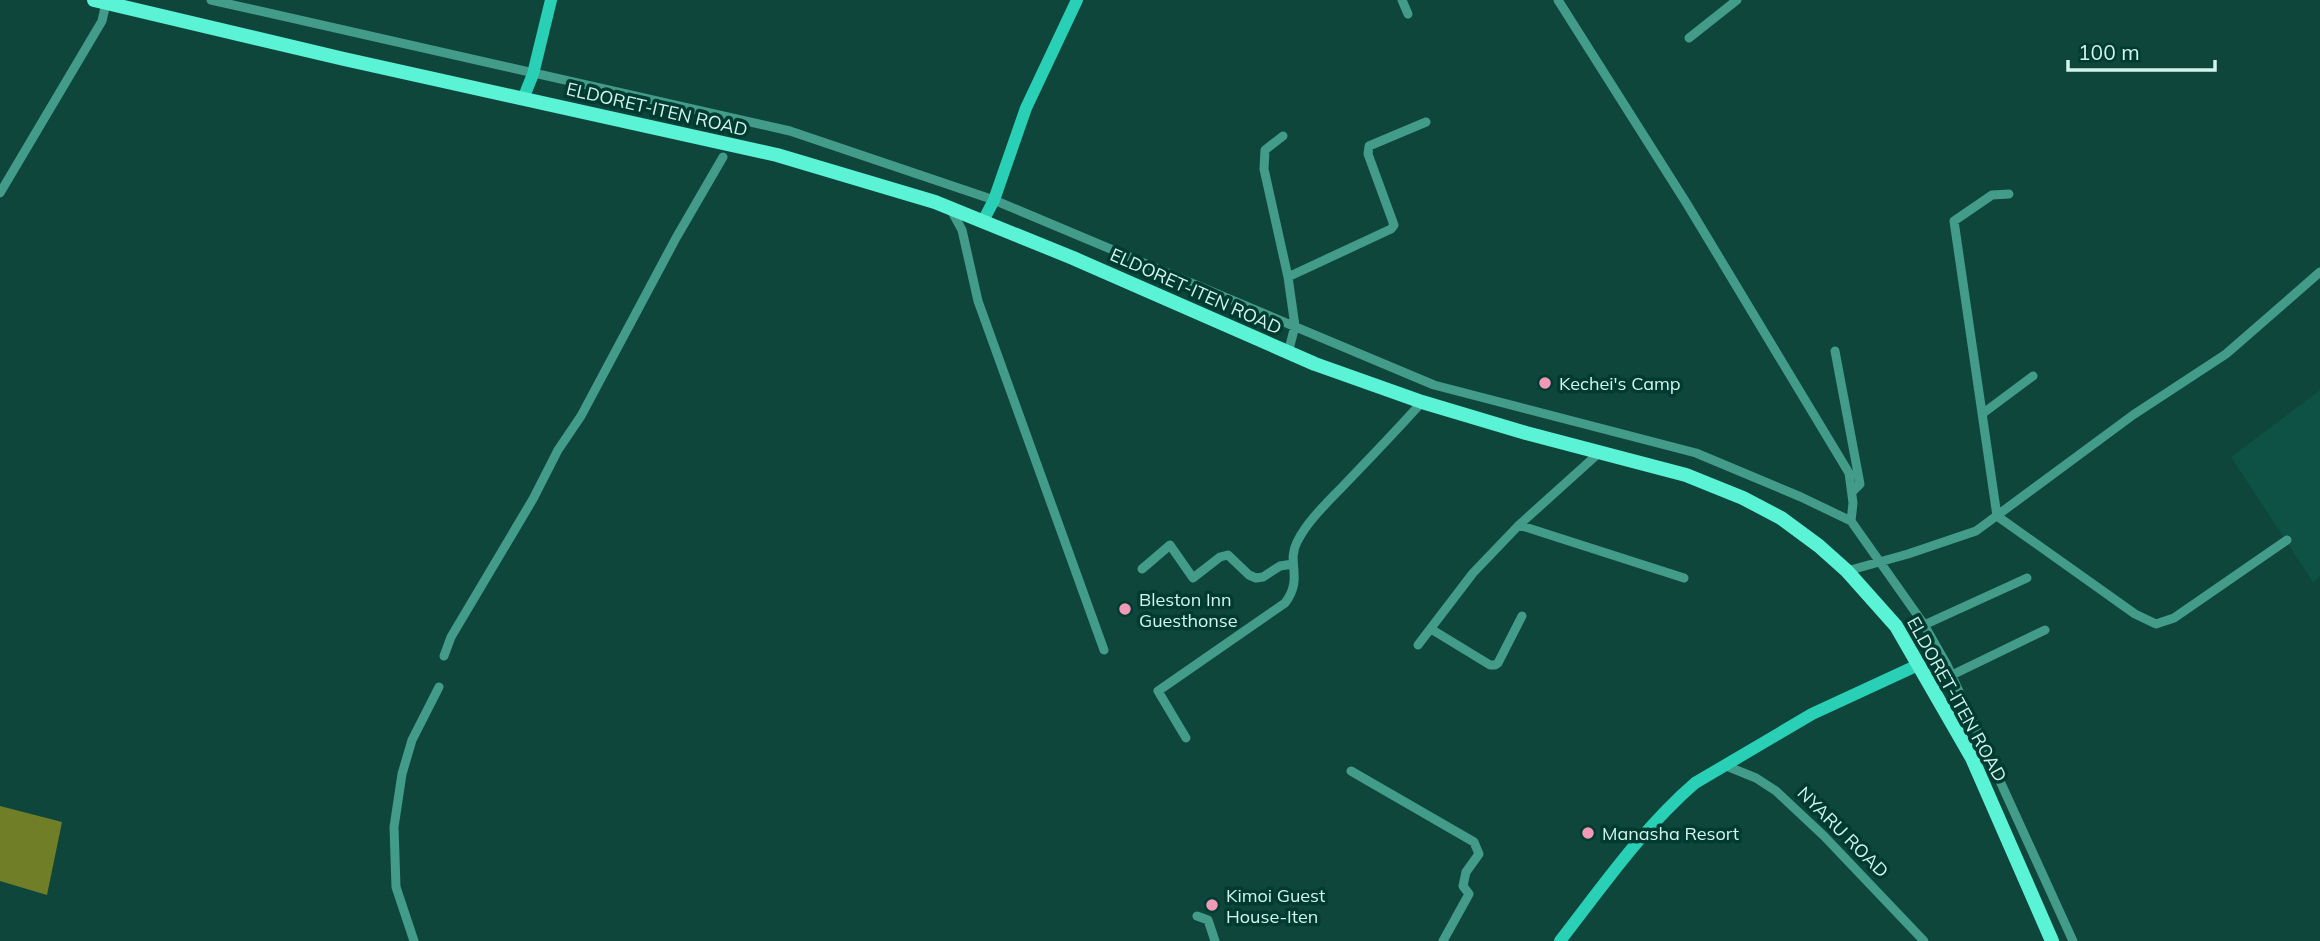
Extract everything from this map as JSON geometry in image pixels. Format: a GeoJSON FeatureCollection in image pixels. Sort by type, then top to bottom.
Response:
{"type":"FeatureCollection","features":[{"type":"Feature","properties":{"kind":"main road"},"geometry":{"type":"LineString","coordinates":[[523,99],[533,74],[551,0]]}},
{"type":"Feature","properties":{"kind":"main road"},"geometry":{"type":"LineString","coordinates":[[983,221],[994,200],[1027,108],[1077,0]]}},
{"type":"Feature","properties":{"kind":"main road","name":"ELDORET-ITEN ROAD"},"geometry":{"type":"LineString","coordinates":[[98,1],[776,155],[949,207],[1288,353],[1422,402],[1526,433],[1686,475],[1743,498],[1780,518],[1819,546],[1847,571],[1896,626],[1972,758],[2054,941]]}},
{"type":"Feature","properties":{"kind":"main road"},"geometry":{"type":"LineString","coordinates":[[1560,941],[1637,844],[1678,797],[1695,783],[1812,714],[1918,665]]}},
{"type":"Feature","properties":{"kind":"street"},"geometry":{"type":"LineString","coordinates":[[211,0],[790,131],[994,200],[1434,384],[1696,453],[1851,521],[1924,625],[1952,675],[2071,937],[2054,941]]}},
{"type":"Feature","properties":{"kind":"street"},"geometry":{"type":"LineString","coordinates":[[1402,0],[1408,14]]}},
{"type":"Feature","properties":{"kind":"street"},"geometry":{"type":"LineString","coordinates":[[1558,0],[1687,204],[1849,473],[1853,491],[1851,521]]}},
{"type":"Feature","properties":{"kind":"street"},"geometry":{"type":"LineString","coordinates":[[1689,38],[1737,0]]}},
{"type":"Feature","properties":{"kind":"street"},"geometry":{"type":"LineString","coordinates":[[0,193],[102,21],[98,1]]}},
{"type":"Feature","properties":{"kind":"street"},"geometry":{"type":"LineString","coordinates":[[1288,277],[1391,229],[1394,225],[1368,154],[1369,146],[1426,122]]}},
{"type":"Feature","properties":{"kind":"street"},"geometry":{"type":"LineString","coordinates":[[1283,136],[1265,150],[1264,169],[1288,277],[1295,326],[1288,353]]}},
{"type":"Feature","properties":{"kind":"street"},"geometry":{"type":"LineString","coordinates":[[444,656],[451,637],[533,499],[558,450],[581,416],[676,238],[723,157]]}},
{"type":"Feature","properties":{"kind":"street"},"geometry":{"type":"LineString","coordinates":[[2009,194],[1993,195],[1954,221],[1997,516],[2135,614],[2156,624],[2174,618],[2287,540]]}},
{"type":"Feature","properties":{"kind":"street"},"geometry":{"type":"LineString","coordinates":[[949,207],[962,230],[978,301],[1104,650]]}},
{"type":"Feature","properties":{"kind":"street"},"geometry":{"type":"LineString","coordinates":[[1847,571],[1976,531],[2133,415],[2226,354],[2320,272]]}},
{"type":"Feature","properties":{"kind":"street"},"geometry":{"type":"LineString","coordinates":[[1835,351],[1860,484],[1853,491]]}},
{"type":"Feature","properties":{"kind":"street"},"geometry":{"type":"LineString","coordinates":[[1982,414],[2033,376]]}},
{"type":"Feature","properties":{"kind":"street"},"geometry":{"type":"LineString","coordinates":[[1186,738],[1158,691],[1285,603],[1293,592],[1295,544],[1314,517],[1422,402]]}},
{"type":"Feature","properties":{"kind":"street"},"geometry":{"type":"LineString","coordinates":[[1418,645],[1473,573],[1519,525],[1600,452]]}},
{"type":"Feature","properties":{"kind":"street"},"geometry":{"type":"LineString","coordinates":[[1519,525],[1684,578]]}},
{"type":"Feature","properties":{"kind":"street"},"geometry":{"type":"LineString","coordinates":[[1142,569],[1170,545],[1193,578],[1220,557],[1227,555],[1256,578],[1280,566],[1293,564]]}},
{"type":"Feature","properties":{"kind":"street"},"geometry":{"type":"LineString","coordinates":[[1924,625],[2027,578]]}},
{"type":"Feature","properties":{"kind":"street"},"geometry":{"type":"LineString","coordinates":[[1431,629],[1494,665],[1498,663],[1522,616]]}},
{"type":"Feature","properties":{"kind":"street"},"geometry":{"type":"LineString","coordinates":[[1952,675],[2045,630]]}},
{"type":"Feature","properties":{"kind":"street"},"geometry":{"type":"LineString","coordinates":[[414,941],[396,887],[394,827],[402,774],[412,740],[439,687]]}},
{"type":"Feature","properties":{"kind":"street","name":"NYARU ROAD"},"geometry":{"type":"LineString","coordinates":[[1719,769],[1756,778],[1776,791],[1824,835],[1924,941]]}},
{"type":"Feature","properties":{"kind":"street"},"geometry":{"type":"LineString","coordinates":[[1351,771],[1474,842],[1479,854],[1466,872],[1463,886],[1469,894],[1443,941]]}},
{"type":"Feature","properties":{"kind":"street"},"geometry":{"type":"LineString","coordinates":[[1197,916],[1208,920],[1215,941]]}},
{"type":"Feature","properties":{"kind":"shaded area"},"geometry":{"type":"Polygon","coordinates":[[[2320,390],[2320,576],[2313,582],[2231,457],[2320,390]]]}},
{"type":"Feature","properties":{"kind":"green space"},"geometry":{"type":"Polygon","coordinates":[[[0,806],[62,822],[47,895],[0,881],[0,806]]]}},
{"type":"Feature","properties":{"kind":"place","name":"Kechei's Camp"},"geometry":{"type":"Point","coordinates":[1545,383]}},
{"type":"Feature","properties":{"kind":"place","name":"Bleston Inn Guesthonse"},"geometry":{"type":"Point","coordinates":[1125,609]}},
{"type":"Feature","properties":{"kind":"place","name":"Manasha Resort"},"geometry":{"type":"Point","coordinates":[1588,833]}},
{"type":"Feature","properties":{"kind":"place","name":"Kimoi Guest House-Iten"},"geometry":{"type":"Point","coordinates":[1212,905]}}]}
